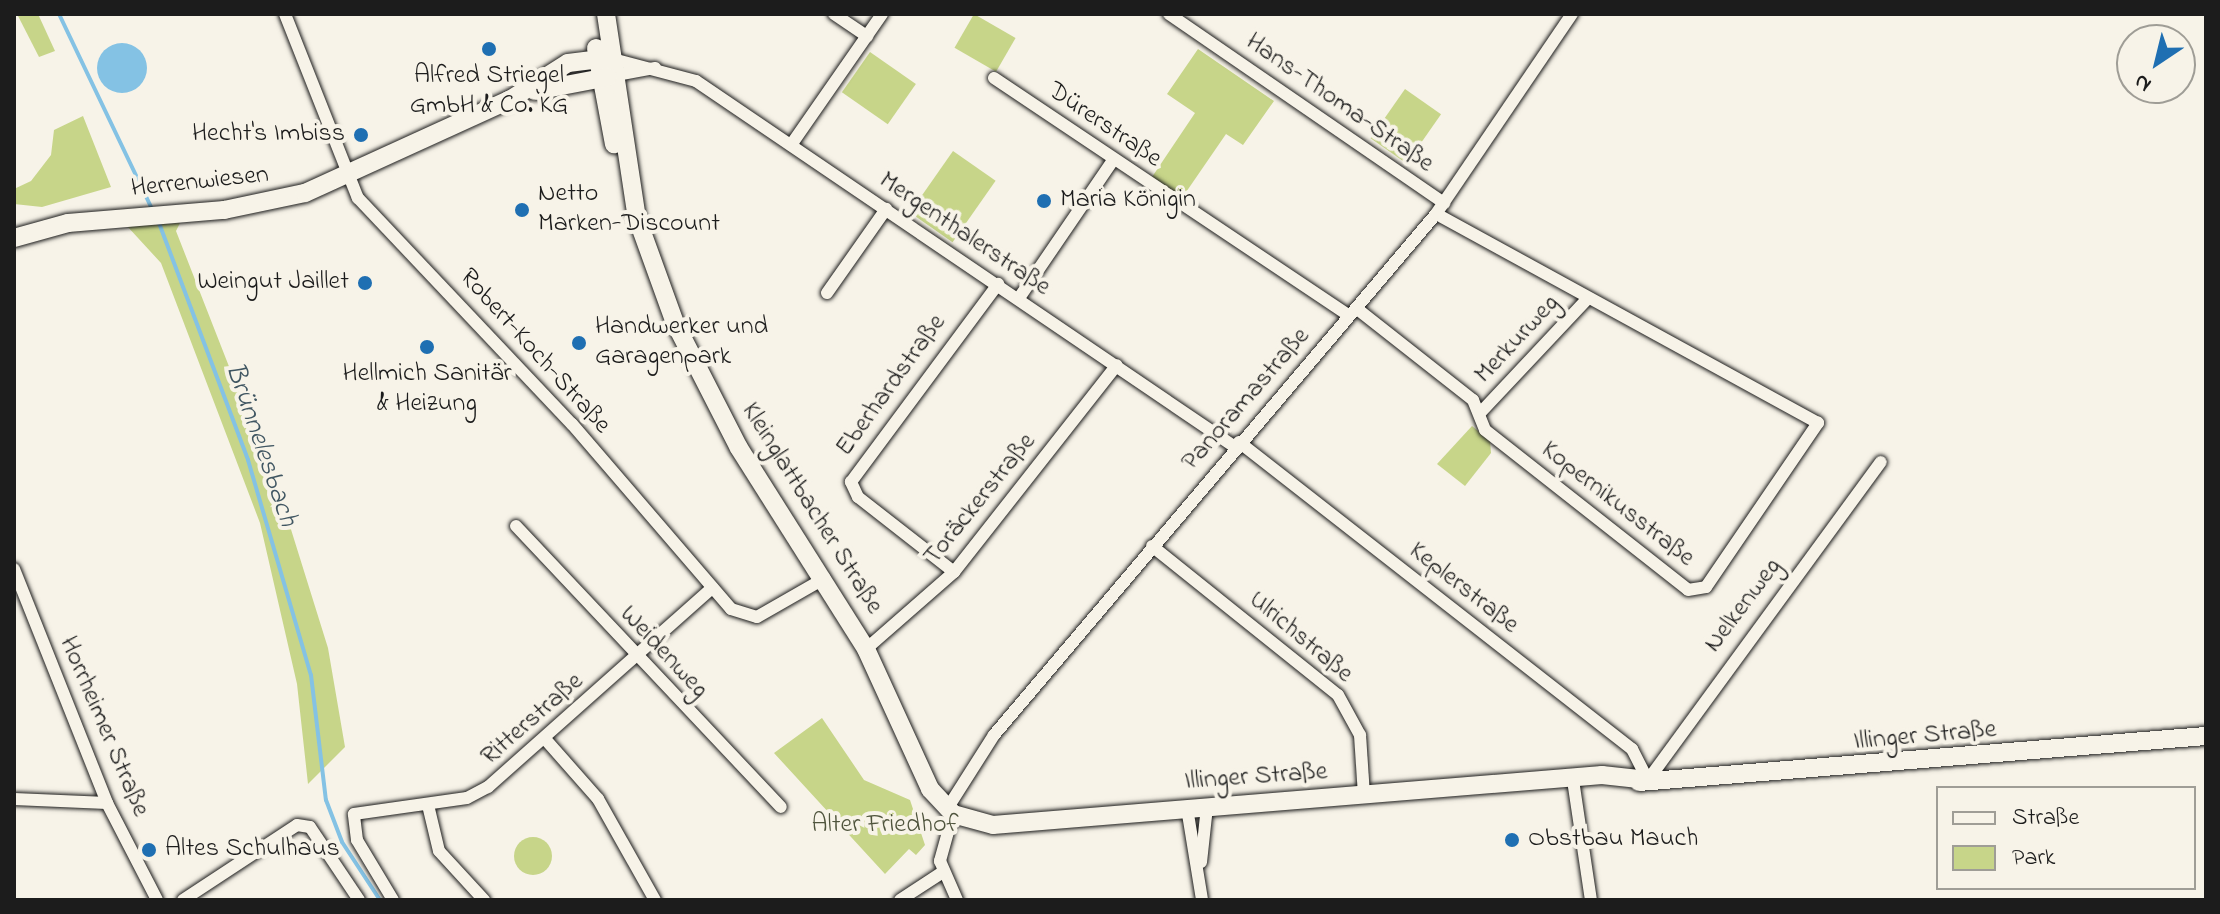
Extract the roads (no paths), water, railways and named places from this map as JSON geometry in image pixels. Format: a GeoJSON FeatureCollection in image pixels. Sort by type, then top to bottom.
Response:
{"type":"FeatureCollection","features":[{"type":"Feature","properties":{"kind":"street","name":"Robert-Koch-Straße"},"geometry":{"type":"LineString","coordinates":[[285,14],[358,198],[572,424],[712,588],[749,618],[825,578]]}},
{"type":"Feature","properties":{"kind":"street","name":"Kleinglattbacher Straße"},"geometry":{"type":"LineString","coordinates":[[597,14],[604,68],[630,184],[683,338],[739,448],[825,578],[866,649],[927,783],[950,812]]}},
{"type":"Feature","properties":{"kind":"street","name":"Kleinglattbacher Straße"},"geometry":{"type":"LineString","coordinates":[[604,68],[606,14]]}},
{"type":"Feature","properties":{"kind":"street"},"geometry":{"type":"LineString","coordinates":[[834,14],[867,36]]}},
{"type":"Feature","properties":{"kind":"street"},"geometry":{"type":"LineString","coordinates":[[791,145],[882,14]]}},
{"type":"Feature","properties":{"kind":"street","name":"Hans-Thoma-Straße"},"geometry":{"type":"LineString","coordinates":[[1169,14],[1440,208]]}},
{"type":"Feature","properties":{"kind":"street","name":"Panoramastraße"},"geometry":{"type":"LineString","coordinates":[[943,872],[940,849],[950,812],[967,776],[1152,546],[1440,208],[1572,14]]}},
{"type":"Feature","properties":{"kind":"street"},"geometry":{"type":"LineString","coordinates":[[604,68],[664,67]]}},
{"type":"Feature","properties":{"kind":"street","name":"Mergenthalerstraße"},"geometry":{"type":"LineString","coordinates":[[604,68],[664,67],[791,145],[1237,444]]}},
{"type":"Feature","properties":{"kind":"street","name":"Herrenwiesen"},"geometry":{"type":"LineString","coordinates":[[14,238],[68,223],[267,205],[348,176],[517,96],[604,68]]}},
{"type":"Feature","properties":{"kind":"street","name":"Dürerstraße"},"geometry":{"type":"LineString","coordinates":[[994,78],[1113,160],[1353,312]]}},
{"type":"Feature","properties":{"kind":"street"},"geometry":{"type":"LineString","coordinates":[[1019,298],[1113,160]]}},
{"type":"Feature","properties":{"kind":"street","name":"Kopernikusstraße"},"geometry":{"type":"LineString","coordinates":[[1353,312],[1481,412],[1485,430],[1688,590],[1706,587],[1818,423],[1588,298],[1440,208]]}},
{"type":"Feature","properties":{"kind":"street"},"geometry":{"type":"LineString","coordinates":[[827,293],[886,209]]}},
{"type":"Feature","properties":{"kind":"street","name":"Eberhardstraße"},"geometry":{"type":"LineString","coordinates":[[954,572],[858,497],[851,482],[998,284]]}},
{"type":"Feature","properties":{"kind":"street","name":"Merkurweg"},"geometry":{"type":"LineString","coordinates":[[1481,412],[1588,298]]}},
{"type":"Feature","properties":{"kind":"street","name":"Toräckerstraße"},"geometry":{"type":"LineString","coordinates":[[866,649],[954,572],[1117,365]]}},
{"type":"Feature","properties":{"kind":"street","name":"Keplerstraße"},"geometry":{"type":"LineString","coordinates":[[1237,444],[1632,749],[1648,780]]}},
{"type":"Feature","properties":{"kind":"street","name":"Nelkenweg"},"geometry":{"type":"LineString","coordinates":[[1648,780],[1881,462]]}},
{"type":"Feature","properties":{"kind":"street","name":"Weidenweg"},"geometry":{"type":"LineString","coordinates":[[516,526],[637,658],[781,807]]}},
{"type":"Feature","properties":{"kind":"street","name":"Ulrichstraße"},"geometry":{"type":"LineString","coordinates":[[1152,546],[1338,695],[1360,735],[1364,796]]}},
{"type":"Feature","properties":{"kind":"street","name":"Horrheimer Straße"},"geometry":{"type":"LineString","coordinates":[[14,569],[107,803],[157,900]]}},
{"type":"Feature","properties":{"kind":"street","name":"Ritterstraße"},"geometry":{"type":"LineString","coordinates":[[393,900],[351,818],[428,805],[488,787],[546,740],[712,588]]}},
{"type":"Feature","properties":{"kind":"street","name":"Illinger Straße"},"geometry":{"type":"LineString","coordinates":[[950,812],[993,825],[1573,780],[1648,780],[1905,765],[2206,736]]}},
{"type":"Feature","properties":{"kind":"street"},"geometry":{"type":"LineString","coordinates":[[546,740],[598,799],[655,900]]}},
{"type":"Feature","properties":{"kind":"street"},"geometry":{"type":"LineString","coordinates":[[1573,780],[1591,900]]}},
{"type":"Feature","properties":{"kind":"street"},"geometry":{"type":"LineString","coordinates":[[14,799],[107,803]]}},
{"type":"Feature","properties":{"kind":"street"},"geometry":{"type":"LineString","coordinates":[[428,805],[439,851],[484,900]]}},
{"type":"Feature","properties":{"kind":"street"},"geometry":{"type":"LineString","coordinates":[[1200,869],[1207,807]]}},
{"type":"Feature","properties":{"kind":"street"},"geometry":{"type":"LineString","coordinates":[[1187,808],[1200,869],[1202,900]]}},
{"type":"Feature","properties":{"kind":"street"},"geometry":{"type":"LineString","coordinates":[[183,900],[297,825],[310,827],[359,900]]}},
{"type":"Feature","properties":{"kind":"street"},"geometry":{"type":"LineString","coordinates":[[900,900],[943,872],[957,900]]}},
{"type":"Feature","properties":{"kind":"water"},"geometry":{"type":"Polygon","coordinates":[[[122,43],[139,51],[147,68],[139,85],[122,93],[105,85],[97,68],[105,51],[122,43]]]}},
{"type":"Feature","properties":{"kind":"waterway","name":"Brünnelesbach"},"geometry":{"type":"LineString","coordinates":[[59,14],[153,211]]}},
{"type":"Feature","properties":{"kind":"waterway","name":"Brünnelesbach"},"geometry":{"type":"LineString","coordinates":[[159,223],[248,460],[311,675],[326,800],[342,842],[380,900]]}},
{"type":"Feature","properties":{"kind":"place","name":"Alfred Striegel GmbH & Co. KG"},"geometry":{"type":"Point","coordinates":[489,49]}},
{"type":"Feature","properties":{"kind":"place","name":"Hecht's Imbiss"},"geometry":{"type":"Point","coordinates":[361,135]}},
{"type":"Feature","properties":{"kind":"place","name":"Maria Königin"},"geometry":{"type":"Point","coordinates":[1044,201]}},
{"type":"Feature","properties":{"kind":"place","name":"Netto Marken-Discount"},"geometry":{"type":"Point","coordinates":[522,210]}},
{"type":"Feature","properties":{"kind":"place","name":"Weingut Jaillet"},"geometry":{"type":"Point","coordinates":[365,283]}},
{"type":"Feature","properties":{"kind":"place","name":"Handwerker und Garagenpark"},"geometry":{"type":"Point","coordinates":[579,343]}},
{"type":"Feature","properties":{"kind":"place","name":"Hellmich Sanitär & Heizung"},"geometry":{"type":"Point","coordinates":[427,347]}},
{"type":"Feature","properties":{"kind":"place","name":"Obstbau Mauch"},"geometry":{"type":"Point","coordinates":[1512,840]}},
{"type":"Feature","properties":{"kind":"place","name":"Altes Schulhaus"},"geometry":{"type":"Point","coordinates":[149,850]}},
{"type":"Feature","properties":{"kind":"park label","name":"Alter Friedhof"},"geometry":{"type":"Point","coordinates":[885,826]}}]}
